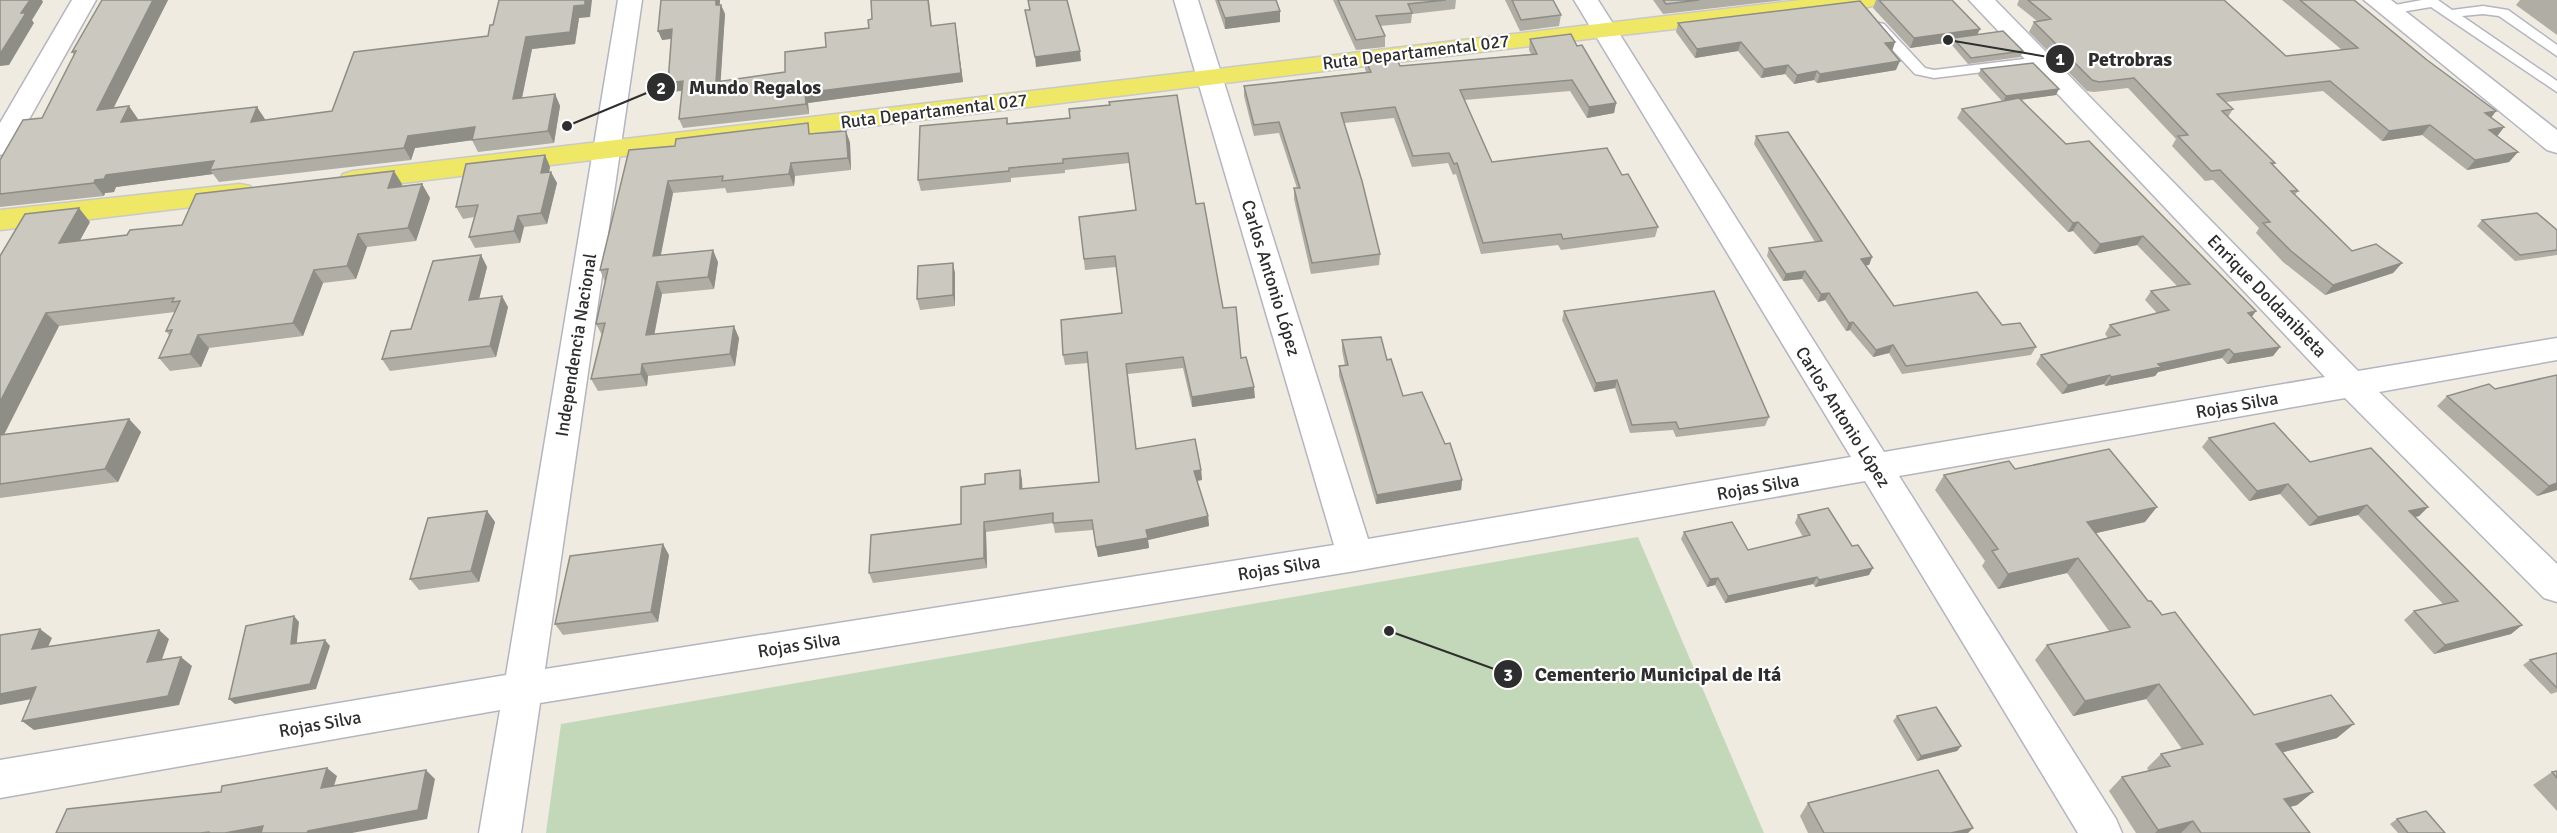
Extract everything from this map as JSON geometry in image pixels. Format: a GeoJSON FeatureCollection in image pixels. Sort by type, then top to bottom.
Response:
{"type":"FeatureCollection","features":[{"type":"Feature","properties":{"kind":"main road","name":"Ruta Departamental 027"},"geometry":{"type":"LineString","coordinates":[[333,182],[606,151],[1604,29],[1862,1]]}},
{"type":"Feature","properties":{"kind":"main road"},"geometry":{"type":"LineString","coordinates":[[0,220],[261,190]]}},
{"type":"Feature","properties":{"kind":"street"},"geometry":{"type":"LineString","coordinates":[[0,146],[84,0]]}},
{"type":"Feature","properties":{"kind":"street","name":"Independencia Nacional"},"geometry":{"type":"LineString","coordinates":[[500,833],[630,0]]}},
{"type":"Feature","properties":{"kind":"street","name":"Carlos Antonio López"},"geometry":{"type":"LineString","coordinates":[[1186,0],[1355,556]]}},
{"type":"Feature","properties":{"kind":"street","name":"Carlos Antonio López"},"geometry":{"type":"LineString","coordinates":[[1586,0],[2101,833]]}},
{"type":"Feature","properties":{"kind":"street","name":"Enrique Doldanibieta"},"geometry":{"type":"LineString","coordinates":[[1982,0],[2352,385],[2557,587]]}},
{"type":"Feature","properties":{"kind":"street"},"geometry":{"type":"LineString","coordinates":[[2383,5],[2557,144]]}},
{"type":"Feature","properties":{"kind":"street","name":"Rojas Silva"},"geometry":{"type":"LineString","coordinates":[[0,779],[523,689],[1355,556],[2557,349]]}},
{"type":"Feature","properties":{"kind":"lane"},"geometry":{"type":"LineString","coordinates":[[1862,1],[1920,71],[1934,74],[2040,61]]}},
{"type":"Feature","properties":{"kind":"lane"},"geometry":{"type":"LineString","coordinates":[[2383,5],[2431,1],[2557,88]]}},
{"type":"Feature","properties":{"kind":"lane"},"geometry":{"type":"LineString","coordinates":[[2448,14],[2494,10],[2503,13],[2557,51]]}},
{"type":"Feature","properties":{"kind":"green space"},"geometry":{"type":"Polygon","coordinates":[[[1638,537],[1764,833],[546,833],[561,724],[1638,537]]]}},
{"type":"Feature","properties":{"kind":"building"},"geometry":{"type":"Polygon","coordinates":[[[0,0],[30,0],[21,13],[26,13],[0,54],[0,0]]]}},
{"type":"Feature","properties":{"kind":"building"},"geometry":{"type":"Polygon","coordinates":[[[102,0],[153,0],[97,110],[129,106],[121,122],[257,107],[251,122],[332,111],[354,52],[488,36],[499,0],[585,0],[585,5],[574,6],[570,32],[526,37],[513,99],[555,94],[548,131],[472,140],[475,127],[408,136],[404,148],[210,170],[214,161],[106,175],[104,179],[95,180],[94,183],[0,194],[0,160],[23,120],[42,118],[76,51],[72,52],[102,0]]]}},
{"type":"Feature","properties":{"kind":"building"},"geometry":{"type":"Polygon","coordinates":[[[661,0],[716,0],[716,5],[721,5],[716,82],[785,72],[785,52],[826,47],[825,33],[869,28],[868,20],[872,19],[871,0],[928,0],[931,26],[955,23],[961,73],[805,93],[806,104],[679,119],[683,81],[668,83],[672,29],[658,31],[661,0]]]}},
{"type":"Feature","properties":{"kind":"building"},"geometry":{"type":"Polygon","coordinates":[[[1028,0],[1067,0],[1080,51],[1035,57],[1025,10],[1030,10],[1028,0]]]}},
{"type":"Feature","properties":{"kind":"building"},"geometry":{"type":"Polygon","coordinates":[[[1218,0],[1276,0],[1280,11],[1225,18],[1218,0]]]}},
{"type":"Feature","properties":{"kind":"building"},"geometry":{"type":"Polygon","coordinates":[[[1338,0],[1446,0],[1408,4],[1412,13],[1376,16],[1385,36],[1356,40],[1338,0]]]}},
{"type":"Feature","properties":{"kind":"building"},"geometry":{"type":"Polygon","coordinates":[[[1512,0],[1553,0],[1561,15],[1521,20],[1512,0]]]}},
{"type":"Feature","properties":{"kind":"building"},"geometry":{"type":"Polygon","coordinates":[[[1663,0],[1699,0],[1666,4],[1663,0]]]}},
{"type":"Feature","properties":{"kind":"building"},"geometry":{"type":"Polygon","coordinates":[[[1879,0],[1952,0],[1980,29],[1914,38],[1879,0]]]}},
{"type":"Feature","properties":{"kind":"building"},"geometry":{"type":"Polygon","coordinates":[[[2028,0],[2224,0],[2286,56],[2358,48],[2300,0],[2354,0],[2427,60],[2496,111],[2485,113],[2504,127],[2489,130],[2518,152],[2475,160],[2430,125],[2389,131],[2330,81],[2217,94],[2233,109],[2222,111],[2275,163],[2271,163],[2298,191],[2291,191],[2352,251],[2376,244],[2402,263],[2333,285],[2291,251],[2263,223],[2270,222],[2220,170],[2211,171],[2178,136],[2188,135],[2134,78],[2099,82],[2092,80],[2034,22],[2051,19],[2028,0]]]}},
{"type":"Feature","properties":{"kind":"building"},"geometry":{"type":"Polygon","coordinates":[[[1860,1],[1895,42],[1885,43],[1900,61],[1820,74],[1817,71],[1797,75],[1788,65],[1764,69],[1741,42],[1697,49],[1678,23],[1860,1]]]}},
{"type":"Feature","properties":{"kind":"building"},"geometry":{"type":"Polygon","coordinates":[[[2003,31],[2023,51],[1971,58],[1953,38],[2003,31]]]}},
{"type":"Feature","properties":{"kind":"building"},"geometry":{"type":"Polygon","coordinates":[[[1571,34],[1577,46],[1582,45],[1616,103],[1589,107],[1572,80],[1460,90],[1492,162],[1607,148],[1622,175],[1628,174],[1658,227],[1563,239],[1561,234],[1483,243],[1457,163],[1454,164],[1449,153],[1413,156],[1395,107],[1341,113],[1362,181],[1380,254],[1312,263],[1294,188],[1300,188],[1279,122],[1254,125],[1244,86],[1371,72],[1365,59],[1395,55],[1400,66],[1537,54],[1530,39],[1571,34]]]}},
{"type":"Feature","properties":{"kind":"building"},"geometry":{"type":"Polygon","coordinates":[[[2033,63],[2059,89],[2006,96],[1981,69],[2033,63]]]}},
{"type":"Feature","properties":{"kind":"building"},"geometry":{"type":"Polygon","coordinates":[[[1177,95],[1196,204],[1204,203],[1223,308],[1236,307],[1241,358],[1246,357],[1254,387],[1192,397],[1183,357],[1126,364],[1136,449],[1195,439],[1201,470],[1194,471],[1208,516],[1146,530],[1148,538],[1096,547],[1092,520],[1053,523],[1053,513],[984,522],[984,558],[869,573],[871,535],[961,524],[961,487],[985,484],[985,474],[1020,470],[1020,489],[1099,482],[1087,352],[1063,355],[1061,320],[1122,313],[1115,256],[1084,259],[1079,217],[1136,210],[1128,153],[1063,159],[1063,163],[1009,168],[1009,171],[918,180],[920,126],[1007,118],[1007,124],[1070,118],[1069,109],[1177,95]]]}},
{"type":"Feature","properties":{"kind":"building"},"geometry":{"type":"Polygon","coordinates":[[[2019,98],[2066,144],[2089,141],[2256,311],[2248,313],[2280,347],[2234,354],[2229,349],[2158,364],[2161,367],[2111,377],[2110,375],[2068,385],[2041,355],[2120,335],[2110,325],[2169,310],[2151,291],[2190,284],[2143,236],[2100,244],[2078,222],[2073,223],[1962,109],[2019,98]]]}},
{"type":"Feature","properties":{"kind":"building"},"geometry":{"type":"Polygon","coordinates":[[[808,123],[809,134],[846,131],[848,158],[791,163],[789,174],[722,181],[723,176],[668,181],[653,256],[713,250],[708,277],[657,282],[646,335],[734,326],[730,354],[642,364],[641,374],[591,379],[605,323],[596,324],[608,269],[600,270],[629,150],[675,146],[676,139],[808,123]]]}},
{"type":"Feature","properties":{"kind":"building"},"geometry":{"type":"Polygon","coordinates":[[[1788,132],[1872,257],[1861,259],[1894,306],[1977,292],[2002,325],[2020,323],[2036,347],[1906,366],[1893,345],[1876,350],[1853,322],[1849,323],[1829,293],[1821,294],[1805,271],[1786,274],[1769,248],[1822,241],[1756,136],[1788,132]]]}},
{"type":"Feature","properties":{"kind":"building"},"geometry":{"type":"Polygon","coordinates":[[[545,155],[541,173],[551,172],[541,213],[518,216],[514,231],[469,237],[478,205],[456,207],[466,164],[545,155]]]}},
{"type":"Feature","properties":{"kind":"building"},"geometry":{"type":"Polygon","coordinates":[[[394,171],[388,188],[422,184],[408,228],[358,234],[347,266],[314,270],[293,323],[198,335],[190,354],[159,358],[172,330],[166,331],[180,301],[172,302],[174,298],[46,313],[0,402],[0,256],[25,214],[79,208],[59,243],[127,235],[130,230],[182,225],[196,194],[394,171]]]}},
{"type":"Feature","properties":{"kind":"building"},"geometry":{"type":"Polygon","coordinates":[[[2537,213],[2557,230],[2557,250],[2520,255],[2482,220],[2537,213]]]}},
{"type":"Feature","properties":{"kind":"building"},"geometry":{"type":"Polygon","coordinates":[[[481,255],[469,300],[502,296],[490,346],[382,359],[391,331],[411,329],[433,261],[481,255]]]}},
{"type":"Feature","properties":{"kind":"building"},"geometry":{"type":"Polygon","coordinates":[[[953,263],[953,295],[917,299],[918,266],[953,263]]]}},
{"type":"Feature","properties":{"kind":"building"},"geometry":{"type":"Polygon","coordinates":[[[1714,291],[1769,417],[1679,429],[1676,422],[1632,425],[1617,380],[1596,383],[1564,311],[1714,291]]]}},
{"type":"Feature","properties":{"kind":"building"},"geometry":{"type":"Polygon","coordinates":[[[1381,337],[1387,360],[1391,359],[1403,396],[1422,392],[1445,444],[1450,443],[1462,480],[1377,495],[1339,366],[1348,365],[1342,340],[1381,337]]]}},
{"type":"Feature","properties":{"kind":"building"},"geometry":{"type":"Polygon","coordinates":[[[2557,375],[2557,483],[2549,486],[2447,396],[2489,384],[2495,389],[2557,375]]]}},
{"type":"Feature","properties":{"kind":"building"},"geometry":{"type":"Polygon","coordinates":[[[129,419],[105,469],[0,484],[0,435],[129,419]]]}},
{"type":"Feature","properties":{"kind":"building"},"geometry":{"type":"Polygon","coordinates":[[[2274,423],[2310,462],[2371,448],[2428,507],[2409,511],[2522,625],[2445,645],[2414,611],[2458,601],[2367,505],[2318,517],[2288,484],[2257,491],[2209,438],[2274,423]]]}},
{"type":"Feature","properties":{"kind":"building"},"geometry":{"type":"Polygon","coordinates":[[[2109,449],[2157,507],[2087,522],[2148,601],[2151,601],[2162,615],[2175,612],[2254,715],[2331,695],[2354,724],[2276,744],[2313,792],[2284,799],[2310,833],[2201,833],[2193,821],[2158,830],[2122,777],[2170,766],[2161,754],[2203,744],[2159,684],[2085,701],[2047,645],[2130,627],[2078,558],[2008,574],[1992,551],[1998,549],[1944,475],[2009,461],[2015,469],[2109,449]]]}},
{"type":"Feature","properties":{"kind":"building"},"geometry":{"type":"Polygon","coordinates":[[[1828,508],[1852,546],[1858,545],[1873,568],[1728,596],[1718,578],[1710,579],[1684,532],[1732,522],[1748,550],[1810,535],[1798,515],[1828,508]]]}},
{"type":"Feature","properties":{"kind":"building"},"geometry":{"type":"Polygon","coordinates":[[[487,511],[471,571],[410,579],[428,518],[487,511]]]}},
{"type":"Feature","properties":{"kind":"building"},"geometry":{"type":"Polygon","coordinates":[[[663,544],[651,612],[555,624],[570,556],[663,544]]]}},
{"type":"Feature","properties":{"kind":"building"},"geometry":{"type":"Polygon","coordinates":[[[294,616],[291,644],[325,640],[310,684],[229,699],[246,626],[294,616]]]}},
{"type":"Feature","properties":{"kind":"building"},"geometry":{"type":"Polygon","coordinates":[[[40,629],[32,649],[159,630],[147,662],[181,657],[168,696],[22,721],[36,687],[0,694],[0,635],[40,629]]]}},
{"type":"Feature","properties":{"kind":"building"},"geometry":{"type":"Polygon","coordinates":[[[2557,653],[2557,688],[2530,660],[2557,653]]]}},
{"type":"Feature","properties":{"kind":"building"},"geometry":{"type":"Polygon","coordinates":[[[1936,707],[1961,746],[1921,756],[1897,716],[1936,707]]]}},
{"type":"Feature","properties":{"kind":"building"},"geometry":{"type":"Polygon","coordinates":[[[327,768],[321,788],[426,770],[418,810],[307,833],[261,833],[263,826],[225,833],[56,833],[67,809],[221,792],[222,786],[327,768]]]}},
{"type":"Feature","properties":{"kind":"building"},"geometry":{"type":"Polygon","coordinates":[[[1938,770],[1973,828],[1951,833],[1824,833],[1808,803],[1938,770]]]}},
{"type":"Feature","properties":{"kind":"building"},"geometry":{"type":"Polygon","coordinates":[[[2426,811],[2445,833],[2408,833],[2397,819],[2426,811]]]}},
{"type":"Feature","properties":{"kind":"place","name":"Petrobras"},"geometry":{"type":"Point","coordinates":[1948,40]}},
{"type":"Feature","properties":{"kind":"place","name":"Mundo Regalos"},"geometry":{"type":"Point","coordinates":[567,126]}},
{"type":"Feature","properties":{"kind":"place","name":"Cementerio Municipal de Itá"},"geometry":{"type":"Point","coordinates":[1389,631]}}]}
